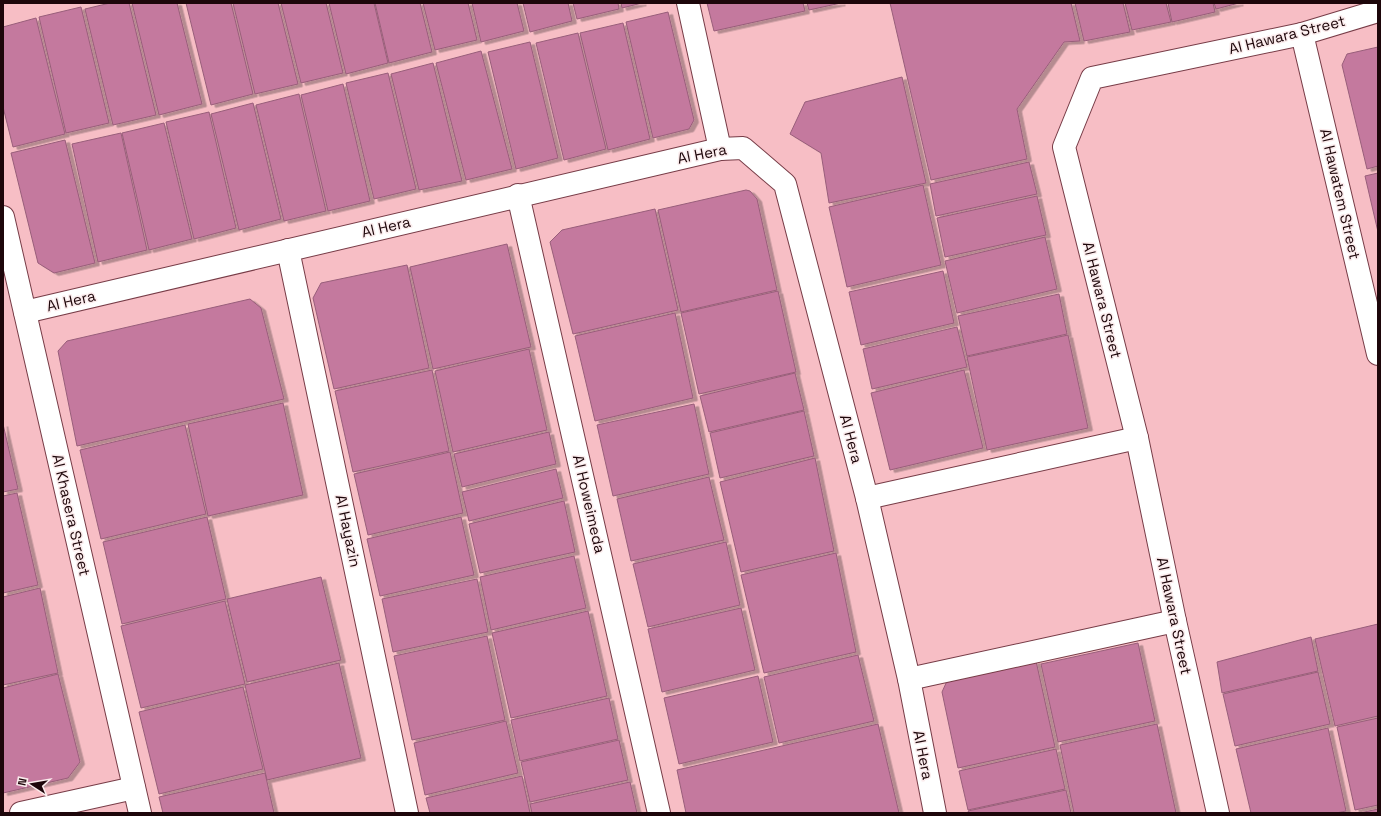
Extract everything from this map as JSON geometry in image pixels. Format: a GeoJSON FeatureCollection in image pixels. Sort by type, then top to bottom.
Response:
{"type":"FeatureCollection","features":[{"type":"Feature","properties":{"kind":"street"},"geometry":{"type":"LineString","coordinates":[[688,3],[720,149]]}},
{"type":"Feature","properties":{"kind":"street","name":"Al Hawara Street"},"geometry":{"type":"LineString","coordinates":[[1218,813],[1175,621],[1137,438],[1064,147],[1092,78],[1302,34],[1378,11]]}},
{"type":"Feature","properties":{"kind":"street","name":"Al Hawatem Street"},"geometry":{"type":"LineString","coordinates":[[1302,34],[1378,354]]}},
{"type":"Feature","properties":{"kind":"street","name":"Al Hera"},"geometry":{"type":"LineString","coordinates":[[25,312],[518,195],[720,149],[743,148],[785,184],[867,498],[909,678],[934,813]]}},
{"type":"Feature","properties":{"kind":"street","name":"Al Howeimeda"},"geometry":{"type":"LineString","coordinates":[[518,195],[659,813]]}},
{"type":"Feature","properties":{"kind":"street","name":"Al Khasera Street"},"geometry":{"type":"LineString","coordinates":[[3,217],[140,813]]}},
{"type":"Feature","properties":{"kind":"street","name":"Al Hayazin"},"geometry":{"type":"LineString","coordinates":[[288,250],[407,813]]}},
{"type":"Feature","properties":{"kind":"street"},"geometry":{"type":"LineString","coordinates":[[867,498],[1137,438]]}},
{"type":"Feature","properties":{"kind":"street"},"geometry":{"type":"LineString","coordinates":[[909,678],[1175,621]]}},
{"type":"Feature","properties":{"kind":"street"},"geometry":{"type":"LineString","coordinates":[[21,813],[134,788]]}},
{"type":"Feature","properties":{"kind":"building"},"geometry":{"type":"Polygon","coordinates":[[[110,3],[129,3],[156,115],[113,125],[85,9],[110,3]]]}},
{"type":"Feature","properties":{"kind":"building"},"geometry":{"type":"Polygon","coordinates":[[[132,3],[177,3],[202,104],[159,115],[132,3]]]}},
{"type":"Feature","properties":{"kind":"building"},"geometry":{"type":"Polygon","coordinates":[[[186,3],[231,3],[253,94],[211,105],[186,3]]]}},
{"type":"Feature","properties":{"kind":"building"},"geometry":{"type":"Polygon","coordinates":[[[233,3],[278,3],[298,84],[255,94],[233,3]]]}},
{"type":"Feature","properties":{"kind":"building"},"geometry":{"type":"Polygon","coordinates":[[[281,3],[326,3],[343,73],[301,83],[281,3]]]}},
{"type":"Feature","properties":{"kind":"building"},"geometry":{"type":"Polygon","coordinates":[[[329,3],[374,3],[388,63],[346,74],[329,3]]]}},
{"type":"Feature","properties":{"kind":"building"},"geometry":{"type":"Polygon","coordinates":[[[375,3],[420,3],[432,52],[389,63],[375,3]]]}},
{"type":"Feature","properties":{"kind":"building"},"geometry":{"type":"Polygon","coordinates":[[[423,3],[468,3],[477,40],[435,50],[423,3]]]}},
{"type":"Feature","properties":{"kind":"building"},"geometry":{"type":"Polygon","coordinates":[[[472,3],[517,3],[524,31],[481,42],[472,3]]]}},
{"type":"Feature","properties":{"kind":"building"},"geometry":{"type":"Polygon","coordinates":[[[523,3],[568,3],[572,21],[530,32],[523,3]]]}},
{"type":"Feature","properties":{"kind":"building"},"geometry":{"type":"Polygon","coordinates":[[[573,3],[618,3],[619,9],[577,19],[573,3]]]}},
{"type":"Feature","properties":{"kind":"building"},"geometry":{"type":"Polygon","coordinates":[[[621,3],[642,3],[622,8],[621,3]]]}},
{"type":"Feature","properties":{"kind":"building"},"geometry":{"type":"Polygon","coordinates":[[[707,3],[803,3],[805,11],[714,31],[707,3]]]}},
{"type":"Feature","properties":{"kind":"building"},"geometry":{"type":"Polygon","coordinates":[[[807,3],[841,3],[809,10],[807,3]]]}},
{"type":"Feature","properties":{"kind":"building"},"geometry":{"type":"Polygon","coordinates":[[[890,3],[1071,3],[1080,41],[1064,42],[1017,109],[1027,159],[931,180],[890,3]]]}},
{"type":"Feature","properties":{"kind":"building"},"geometry":{"type":"Polygon","coordinates":[[[1075,3],[1123,3],[1130,32],[1084,41],[1075,3]]]}},
{"type":"Feature","properties":{"kind":"building"},"geometry":{"type":"Polygon","coordinates":[[[1125,3],[1166,3],[1171,22],[1132,30],[1125,3]]]}},
{"type":"Feature","properties":{"kind":"building"},"geometry":{"type":"Polygon","coordinates":[[[1168,3],[1213,3],[1215,12],[1172,22],[1168,3]]]}},
{"type":"Feature","properties":{"kind":"building"},"geometry":{"type":"Polygon","coordinates":[[[1214,3],[1239,3],[1216,9],[1214,3]]]}},
{"type":"Feature","properties":{"kind":"building"},"geometry":{"type":"Polygon","coordinates":[[[81,7],[109,123],[66,133],[39,17],[81,7]]]}},
{"type":"Feature","properties":{"kind":"building"},"geometry":{"type":"Polygon","coordinates":[[[668,12],[694,120],[689,129],[653,138],[626,22],[668,12]]]}},
{"type":"Feature","properties":{"kind":"building"},"geometry":{"type":"Polygon","coordinates":[[[36,18],[65,134],[13,147],[3,107],[3,27],[36,18]]]}},
{"type":"Feature","properties":{"kind":"building"},"geometry":{"type":"Polygon","coordinates":[[[623,23],[650,139],[608,150],[580,33],[623,23]]]}},
{"type":"Feature","properties":{"kind":"building"},"geometry":{"type":"Polygon","coordinates":[[[578,33],[606,149],[564,160],[536,43],[578,33]]]}},
{"type":"Feature","properties":{"kind":"building"},"geometry":{"type":"Polygon","coordinates":[[[530,42],[558,158],[516,169],[488,52],[530,42]]]}},
{"type":"Feature","properties":{"kind":"building"},"geometry":{"type":"Polygon","coordinates":[[[1378,47],[1378,166],[1367,169],[1342,65],[1347,54],[1378,47]]]}},
{"type":"Feature","properties":{"kind":"building"},"geometry":{"type":"Polygon","coordinates":[[[481,51],[512,169],[466,180],[436,63],[481,51]]]}},
{"type":"Feature","properties":{"kind":"building"},"geometry":{"type":"Polygon","coordinates":[[[433,63],[462,181],[419,190],[391,74],[433,63]]]}},
{"type":"Feature","properties":{"kind":"building"},"geometry":{"type":"Polygon","coordinates":[[[388,73],[416,189],[374,199],[346,83],[388,73]]]}},
{"type":"Feature","properties":{"kind":"building"},"geometry":{"type":"Polygon","coordinates":[[[902,77],[926,183],[829,203],[821,153],[790,134],[805,102],[902,77]]]}},
{"type":"Feature","properties":{"kind":"building"},"geometry":{"type":"Polygon","coordinates":[[[343,84],[370,201],[328,211],[301,95],[343,84]]]}},
{"type":"Feature","properties":{"kind":"building"},"geometry":{"type":"Polygon","coordinates":[[[299,94],[326,211],[284,221],[256,105],[299,94]]]}},
{"type":"Feature","properties":{"kind":"building"},"geometry":{"type":"Polygon","coordinates":[[[253,103],[281,219],[239,230],[211,114],[253,103]]]}},
{"type":"Feature","properties":{"kind":"building"},"geometry":{"type":"Polygon","coordinates":[[[209,112],[236,228],[194,239],[166,122],[209,112]]]}},
{"type":"Feature","properties":{"kind":"building"},"geometry":{"type":"Polygon","coordinates":[[[164,123],[192,239],[149,250],[122,133],[164,123]]]}},
{"type":"Feature","properties":{"kind":"building"},"geometry":{"type":"Polygon","coordinates":[[[121,133],[147,250],[98,262],[72,144],[121,133]]]}},
{"type":"Feature","properties":{"kind":"building"},"geometry":{"type":"Polygon","coordinates":[[[65,140],[95,263],[54,273],[38,263],[11,153],[65,140]]]}},
{"type":"Feature","properties":{"kind":"building"},"geometry":{"type":"Polygon","coordinates":[[[1029,162],[1037,194],[936,216],[930,184],[1029,162]]]}},
{"type":"Feature","properties":{"kind":"building"},"geometry":{"type":"Polygon","coordinates":[[[1378,173],[1378,232],[1365,176],[1378,173]]]}},
{"type":"Feature","properties":{"kind":"building"},"geometry":{"type":"Polygon","coordinates":[[[923,185],[941,265],[847,287],[829,207],[923,185]]]}},
{"type":"Feature","properties":{"kind":"building"},"geometry":{"type":"Polygon","coordinates":[[[746,190],[750,191],[757,199],[777,290],[681,312],[658,210],[746,190]]]}},
{"type":"Feature","properties":{"kind":"building"},"geometry":{"type":"Polygon","coordinates":[[[1037,196],[1046,235],[945,257],[937,218],[1037,196]]]}},
{"type":"Feature","properties":{"kind":"building"},"geometry":{"type":"Polygon","coordinates":[[[655,209],[678,310],[573,334],[550,242],[562,230],[655,209]]]}},
{"type":"Feature","properties":{"kind":"building"},"geometry":{"type":"Polygon","coordinates":[[[1045,237],[1057,289],[957,313],[945,261],[1045,237]]]}},
{"type":"Feature","properties":{"kind":"building"},"geometry":{"type":"Polygon","coordinates":[[[507,244],[531,347],[433,369],[410,267],[507,244]]]}},
{"type":"Feature","properties":{"kind":"building"},"geometry":{"type":"Polygon","coordinates":[[[407,265],[429,368],[334,389],[313,298],[321,283],[407,265]]]}},
{"type":"Feature","properties":{"kind":"building"},"geometry":{"type":"Polygon","coordinates":[[[943,271],[954,323],[861,345],[849,292],[943,271]]]}},
{"type":"Feature","properties":{"kind":"building"},"geometry":{"type":"Polygon","coordinates":[[[778,291],[796,372],[699,394],[681,313],[778,291]]]}},
{"type":"Feature","properties":{"kind":"building"},"geometry":{"type":"Polygon","coordinates":[[[1059,294],[1067,334],[967,356],[958,316],[1059,294]]]}},
{"type":"Feature","properties":{"kind":"building"},"geometry":{"type":"Polygon","coordinates":[[[250,299],[261,308],[284,399],[77,446],[58,351],[67,341],[250,299]]]}},
{"type":"Feature","properties":{"kind":"building"},"geometry":{"type":"Polygon","coordinates":[[[675,313],[693,398],[595,421],[575,336],[675,313]]]}},
{"type":"Feature","properties":{"kind":"building"},"geometry":{"type":"Polygon","coordinates":[[[957,327],[967,367],[872,389],[863,349],[957,327]]]}},
{"type":"Feature","properties":{"kind":"building"},"geometry":{"type":"Polygon","coordinates":[[[1068,335],[1088,428],[987,450],[967,357],[1068,335]]]}},
{"type":"Feature","properties":{"kind":"building"},"geometry":{"type":"Polygon","coordinates":[[[529,349],[547,430],[453,452],[435,371],[529,349]]]}},
{"type":"Feature","properties":{"kind":"building"},"geometry":{"type":"Polygon","coordinates":[[[432,370],[449,451],[353,472],[335,391],[432,370]]]}},
{"type":"Feature","properties":{"kind":"building"},"geometry":{"type":"Polygon","coordinates":[[[964,370],[983,448],[890,470],[871,393],[964,370]]]}},
{"type":"Feature","properties":{"kind":"building"},"geometry":{"type":"Polygon","coordinates":[[[795,373],[804,410],[709,432],[700,396],[795,373]]]}},
{"type":"Feature","properties":{"kind":"building"},"geometry":{"type":"Polygon","coordinates":[[[283,403],[303,495],[208,516],[188,424],[283,403]]]}},
{"type":"Feature","properties":{"kind":"building"},"geometry":{"type":"Polygon","coordinates":[[[694,404],[709,474],[613,496],[597,425],[694,404]]]}},
{"type":"Feature","properties":{"kind":"building"},"geometry":{"type":"Polygon","coordinates":[[[804,411],[814,456],[720,478],[710,433],[804,411]]]}},
{"type":"Feature","properties":{"kind":"building"},"geometry":{"type":"Polygon","coordinates":[[[3,424],[18,489],[3,492],[3,424]]]}},
{"type":"Feature","properties":{"kind":"building"},"geometry":{"type":"Polygon","coordinates":[[[185,425],[206,514],[101,539],[80,450],[185,425]]]}},
{"type":"Feature","properties":{"kind":"building"},"geometry":{"type":"Polygon","coordinates":[[[549,432],[556,464],[462,487],[454,454],[549,432]]]}},
{"type":"Feature","properties":{"kind":"building"},"geometry":{"type":"Polygon","coordinates":[[[450,452],[463,513],[368,535],[354,474],[450,452]]]}},
{"type":"Feature","properties":{"kind":"building"},"geometry":{"type":"Polygon","coordinates":[[[815,458],[834,551],[741,572],[720,482],[815,458]]]}},
{"type":"Feature","properties":{"kind":"building"},"geometry":{"type":"Polygon","coordinates":[[[556,469],[563,498],[469,521],[462,492],[556,469]]]}},
{"type":"Feature","properties":{"kind":"building"},"geometry":{"type":"Polygon","coordinates":[[[709,477],[724,540],[631,561],[617,499],[709,477]]]}},
{"type":"Feature","properties":{"kind":"building"},"geometry":{"type":"Polygon","coordinates":[[[17,493],[38,585],[3,593],[3,496],[17,493]]]}},
{"type":"Feature","properties":{"kind":"building"},"geometry":{"type":"Polygon","coordinates":[[[564,501],[575,552],[480,573],[469,524],[564,501]]]}},
{"type":"Feature","properties":{"kind":"building"},"geometry":{"type":"Polygon","coordinates":[[[207,517],[226,599],[122,624],[103,542],[207,517]]]}},
{"type":"Feature","properties":{"kind":"building"},"geometry":{"type":"Polygon","coordinates":[[[461,517],[474,575],[380,596],[367,539],[461,517]]]}},
{"type":"Feature","properties":{"kind":"building"},"geometry":{"type":"Polygon","coordinates":[[[726,542],[740,605],[648,627],[633,564],[726,542]]]}},
{"type":"Feature","properties":{"kind":"building"},"geometry":{"type":"Polygon","coordinates":[[[836,553],[856,652],[764,673],[741,575],[836,553]]]}},
{"type":"Feature","properties":{"kind":"building"},"geometry":{"type":"Polygon","coordinates":[[[574,556],[586,608],[491,630],[480,577],[574,556]]]}},
{"type":"Feature","properties":{"kind":"building"},"geometry":{"type":"Polygon","coordinates":[[[321,577],[341,660],[247,682],[227,599],[321,577]]]}},
{"type":"Feature","properties":{"kind":"building"},"geometry":{"type":"Polygon","coordinates":[[[477,579],[488,632],[393,652],[382,599],[477,579]]]}},
{"type":"Feature","properties":{"kind":"building"},"geometry":{"type":"Polygon","coordinates":[[[40,588],[58,673],[3,685],[3,597],[40,588]]]}},
{"type":"Feature","properties":{"kind":"building"},"geometry":{"type":"Polygon","coordinates":[[[225,601],[245,684],[141,708],[121,626],[225,601]]]}},
{"type":"Feature","properties":{"kind":"building"},"geometry":{"type":"Polygon","coordinates":[[[741,608],[755,670],[662,692],[648,629],[741,608]]]}},
{"type":"Feature","properties":{"kind":"building"},"geometry":{"type":"Polygon","coordinates":[[[588,611],[607,696],[511,718],[492,633],[588,611]]]}},
{"type":"Feature","properties":{"kind":"building"},"geometry":{"type":"Polygon","coordinates":[[[1378,624],[1378,716],[1335,726],[1315,639],[1378,624]]]}},
{"type":"Feature","properties":{"kind":"building"},"geometry":{"type":"Polygon","coordinates":[[[487,636],[505,720],[412,740],[394,656],[487,636]]]}},
{"type":"Feature","properties":{"kind":"building"},"geometry":{"type":"Polygon","coordinates":[[[1311,637],[1318,671],[1222,693],[1217,662],[1311,637]]]}},
{"type":"Feature","properties":{"kind":"building"},"geometry":{"type":"Polygon","coordinates":[[[1138,643],[1155,721],[1058,742],[1041,664],[1138,643]]]}},
{"type":"Feature","properties":{"kind":"building"},"geometry":{"type":"Polygon","coordinates":[[[858,655],[874,721],[779,743],[764,677],[858,655]]]}},
{"type":"Feature","properties":{"kind":"building"},"geometry":{"type":"Polygon","coordinates":[[[1036,661],[1055,747],[958,768],[942,692],[947,681],[1036,661]]]}},
{"type":"Feature","properties":{"kind":"building"},"geometry":{"type":"Polygon","coordinates":[[[339,663],[361,758],[267,780],[245,685],[339,663]]]}},
{"type":"Feature","properties":{"kind":"building"},"geometry":{"type":"Polygon","coordinates":[[[1318,672],[1330,724],[1235,746],[1223,694],[1318,672]]]}},
{"type":"Feature","properties":{"kind":"building"},"geometry":{"type":"Polygon","coordinates":[[[58,674],[80,762],[68,778],[3,793],[3,688],[58,674]]]}},
{"type":"Feature","properties":{"kind":"building"},"geometry":{"type":"Polygon","coordinates":[[[758,676],[773,742],[679,764],[664,698],[758,676]]]}},
{"type":"Feature","properties":{"kind":"building"},"geometry":{"type":"Polygon","coordinates":[[[243,687],[263,769],[159,794],[139,712],[243,687]]]}},
{"type":"Feature","properties":{"kind":"building"},"geometry":{"type":"Polygon","coordinates":[[[609,698],[618,739],[520,761],[511,720],[609,698]]]}},
{"type":"Feature","properties":{"kind":"building"},"geometry":{"type":"Polygon","coordinates":[[[1378,718],[1378,805],[1355,810],[1337,727],[1378,718]]]}},
{"type":"Feature","properties":{"kind":"building"},"geometry":{"type":"Polygon","coordinates":[[[506,721],[518,773],[425,795],[414,743],[506,721]]]}},
{"type":"Feature","properties":{"kind":"building"},"geometry":{"type":"Polygon","coordinates":[[[878,724],[899,813],[686,813],[677,770],[878,724]]]}},
{"type":"Feature","properties":{"kind":"building"},"geometry":{"type":"Polygon","coordinates":[[[1157,724],[1176,813],[1074,813],[1060,745],[1157,724]]]}},
{"type":"Feature","properties":{"kind":"building"},"geometry":{"type":"Polygon","coordinates":[[[1328,728],[1346,811],[1336,813],[1251,813],[1236,749],[1328,728]]]}},
{"type":"Feature","properties":{"kind":"building"},"geometry":{"type":"Polygon","coordinates":[[[619,740],[628,780],[530,802],[521,762],[619,740]]]}},
{"type":"Feature","properties":{"kind":"building"},"geometry":{"type":"Polygon","coordinates":[[[1056,749],[1065,789],[968,810],[959,771],[1056,749]]]}},
{"type":"Feature","properties":{"kind":"building"},"geometry":{"type":"Polygon","coordinates":[[[265,773],[274,813],[163,813],[159,797],[265,773]]]}},
{"type":"Feature","properties":{"kind":"building"},"geometry":{"type":"Polygon","coordinates":[[[522,776],[530,813],[430,813],[426,798],[522,776]]]}},
{"type":"Feature","properties":{"kind":"building"},"geometry":{"type":"Polygon","coordinates":[[[630,782],[637,813],[532,813],[530,804],[630,782]]]}},
{"type":"Feature","properties":{"kind":"building"},"geometry":{"type":"Polygon","coordinates":[[[1066,790],[1071,813],[969,813],[968,811],[1066,790]]]}},
{"type":"Feature","properties":{"kind":"building"},"geometry":{"type":"Polygon","coordinates":[[[1378,809],[1378,813],[1360,813],[1378,809]]]}}]}
